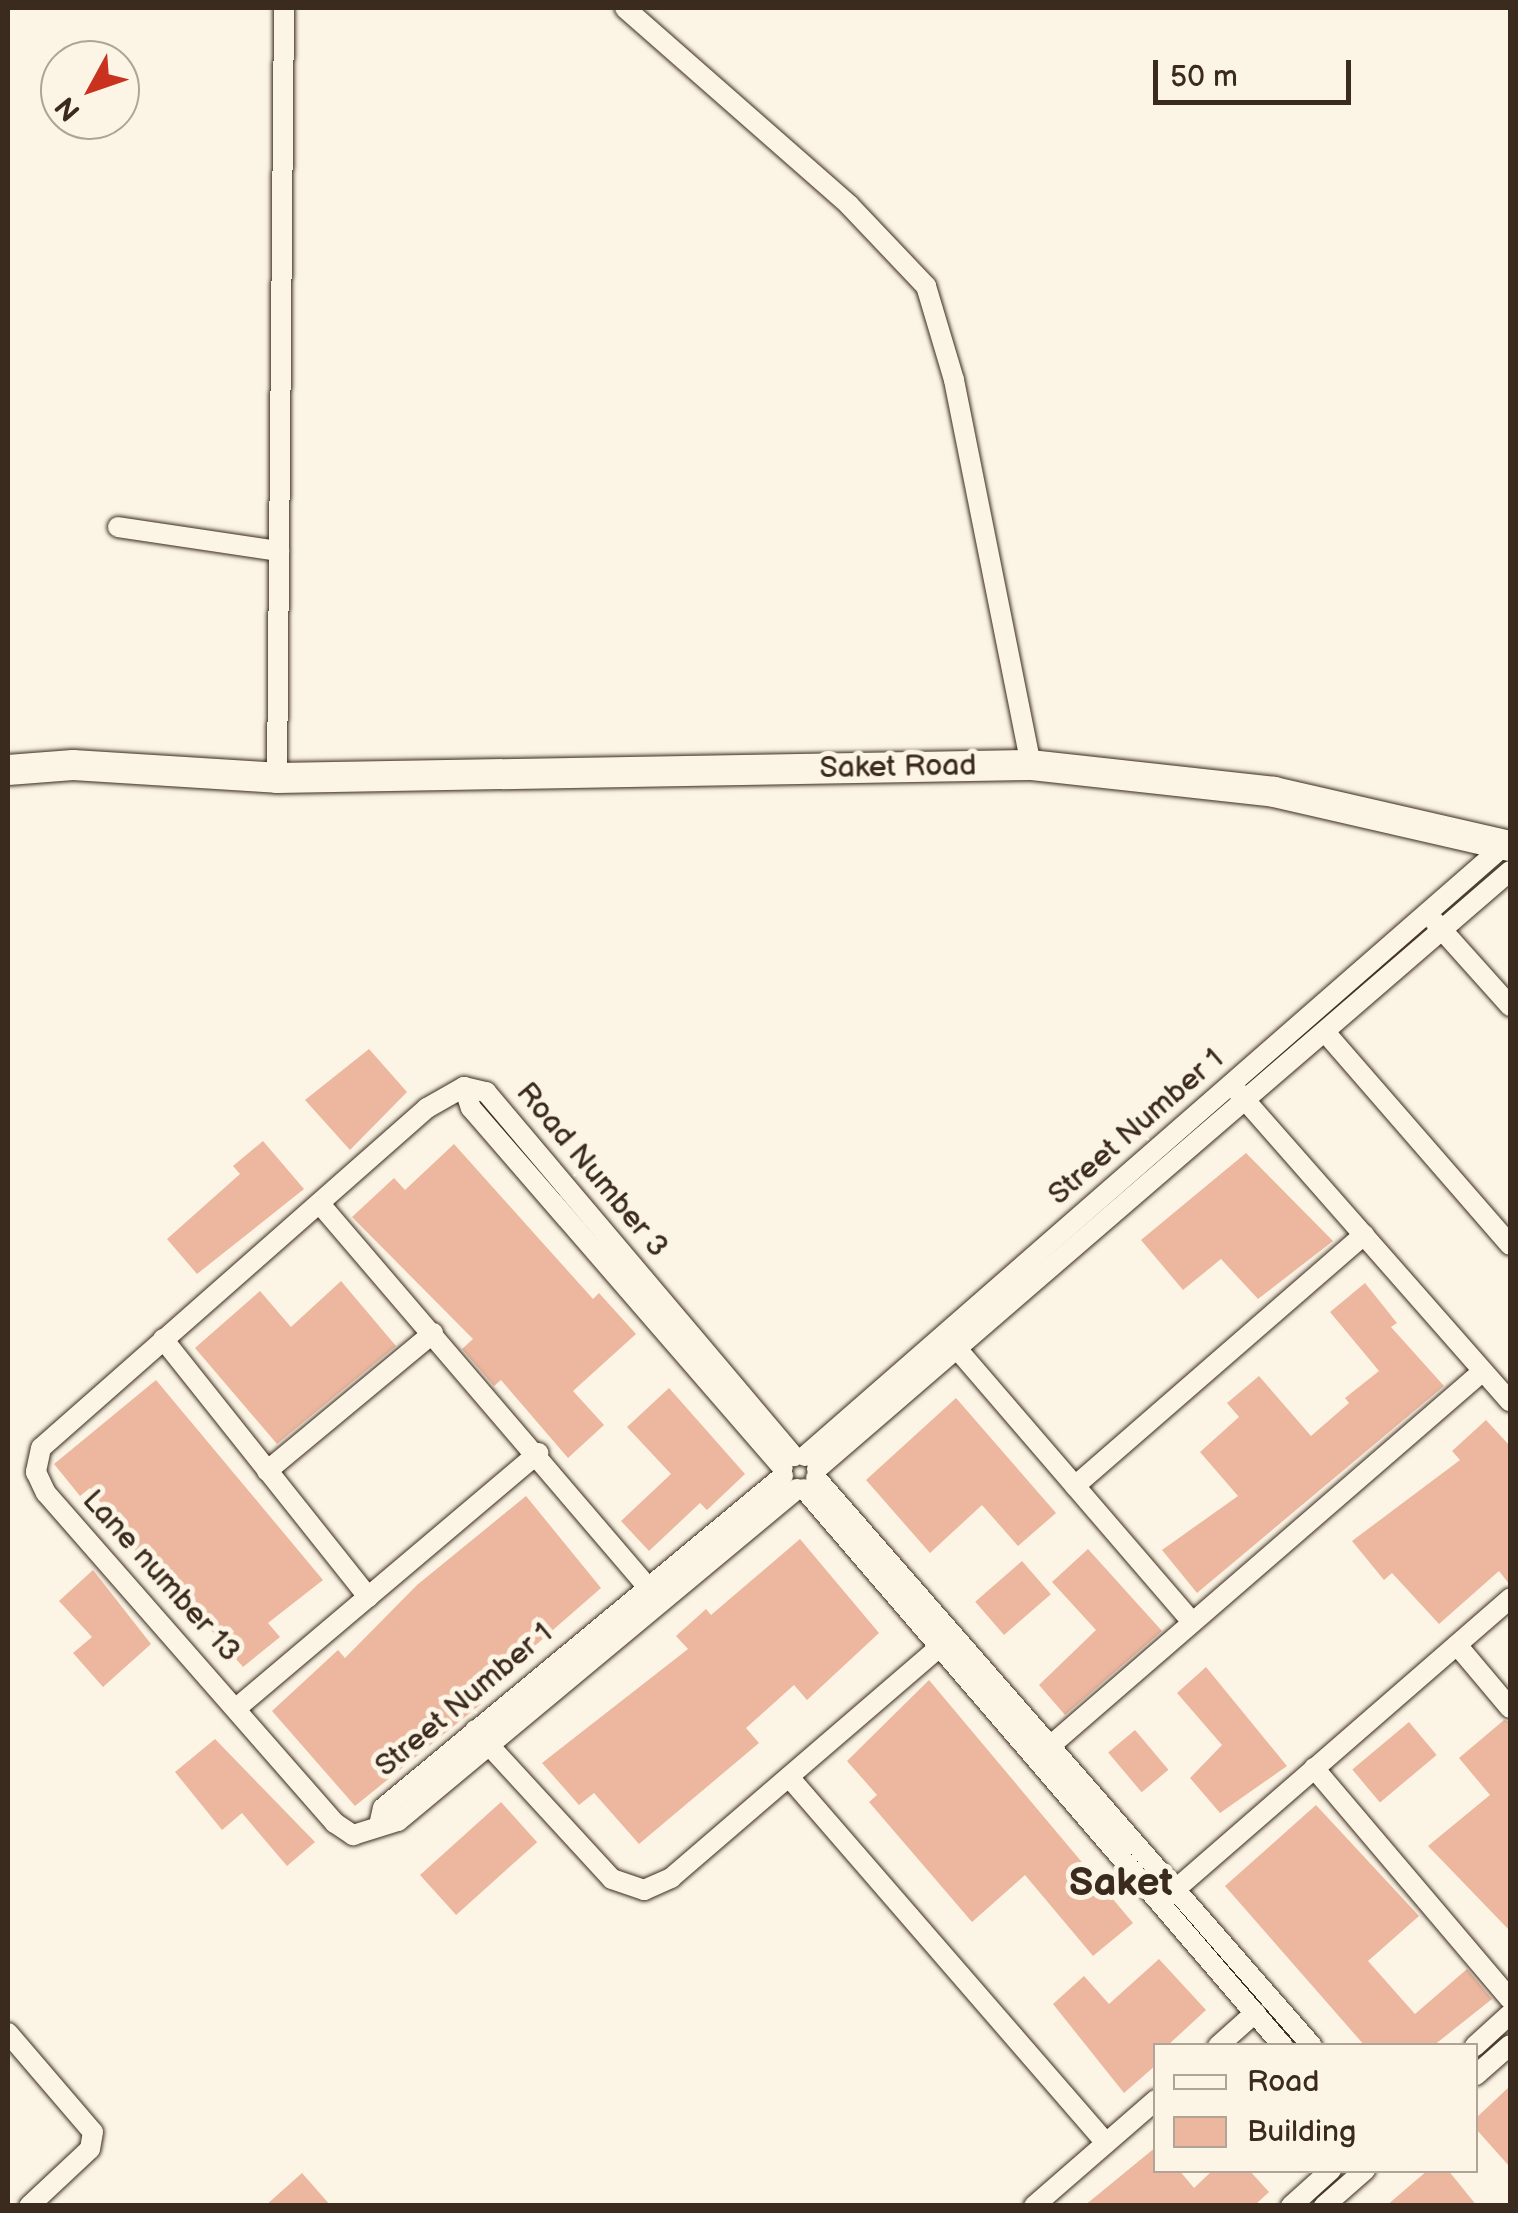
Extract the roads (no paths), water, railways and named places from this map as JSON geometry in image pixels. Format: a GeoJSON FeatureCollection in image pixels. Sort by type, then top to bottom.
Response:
{"type":"FeatureCollection","features":[{"type":"Feature","properties":{"kind":"street"},"geometry":{"type":"LineString","coordinates":[[277,778],[284,8]]}},
{"type":"Feature","properties":{"kind":"street"},"geometry":{"type":"LineString","coordinates":[[625,8],[849,205],[926,286],[954,380],[1031,765]]}},
{"type":"Feature","properties":{"kind":"street"},"geometry":{"type":"LineString","coordinates":[[118,526],[279,551]]}},
{"type":"Feature","properties":{"kind":"street","name":"Saket Road"},"geometry":{"type":"LineString","coordinates":[[8,770],[73,765],[277,778],[1031,765],[1274,792],[1509,854]]}},
{"type":"Feature","properties":{"kind":"street","name":"Street Number 1"},"geometry":{"type":"LineString","coordinates":[[379,1825],[398,1822],[482,1737],[646,1584],[959,1351],[1428,913],[1509,854]]}},
{"type":"Feature","properties":{"kind":"street","name":"Street Number 1"},"geometry":{"type":"LineString","coordinates":[[482,1737],[664,1605],[800,1473],[1239,1093],[1324,1032],[1443,929],[1509,854]]}},
{"type":"Feature","properties":{"kind":"street"},"geometry":{"type":"LineString","coordinates":[[1428,913],[1510,1006]]}},
{"type":"Feature","properties":{"kind":"street"},"geometry":{"type":"LineString","coordinates":[[1324,1032],[1510,1245]]}},
{"type":"Feature","properties":{"kind":"street","name":"Road Number 3"},"geometry":{"type":"LineString","coordinates":[[320,1204],[427,1108],[464,1087],[471,1108],[800,1473],[1052,1744],[1309,2043]]}},
{"type":"Feature","properties":{"kind":"street"},"geometry":{"type":"LineString","coordinates":[[1239,1093],[1510,1402]]}},
{"type":"Feature","properties":{"kind":"street"},"geometry":{"type":"LineString","coordinates":[[368,1597],[162,1339],[320,1204],[538,1453],[664,1605]]}},
{"type":"Feature","properties":{"kind":"street"},"geometry":{"type":"LineString","coordinates":[[1075,1486],[1364,1235]]}},
{"type":"Feature","properties":{"kind":"street"},"geometry":{"type":"LineString","coordinates":[[267,1471],[432,1333]]}},
{"type":"Feature","properties":{"kind":"street","name":"Lane number 13"},"geometry":{"type":"LineString","coordinates":[[162,1339],[41,1448],[36,1472],[46,1493],[239,1706],[336,1824],[353,1835],[379,1825]]}},
{"type":"Feature","properties":{"kind":"street"},"geometry":{"type":"LineString","coordinates":[[959,1351],[1191,1622]]}},
{"type":"Feature","properties":{"kind":"street"},"geometry":{"type":"LineString","coordinates":[[1036,1759],[1483,1371]]}},
{"type":"Feature","properties":{"kind":"street"},"geometry":{"type":"LineString","coordinates":[[239,1706],[538,1453]]}},
{"type":"Feature","properties":{"kind":"street","name":"Road Number 3"},"geometry":{"type":"LineString","coordinates":[[800,1473],[940,1648],[1280,2043]]}},
{"type":"Feature","properties":{"kind":"street"},"geometry":{"type":"LineString","coordinates":[[1160,1903],[1510,1599]]}},
{"type":"Feature","properties":{"kind":"street"},"geometry":{"type":"LineString","coordinates":[[1458,1645],[1510,1708]]}},
{"type":"Feature","properties":{"kind":"street"},"geometry":{"type":"LineString","coordinates":[[482,1737],[612,1879],[644,1890],[672,1878],[940,1648]]}},
{"type":"Feature","properties":{"kind":"street"},"geometry":{"type":"LineString","coordinates":[[1314,1768],[1510,1998]]}},
{"type":"Feature","properties":{"kind":"street"},"geometry":{"type":"LineString","coordinates":[[789,1778],[1106,2143]]}},
{"type":"Feature","properties":{"kind":"street"},"geometry":{"type":"LineString","coordinates":[[1222,2043],[1256,2014]]}},
{"type":"Feature","properties":{"kind":"street"},"geometry":{"type":"LineString","coordinates":[[1477,2043],[1510,2014]]}},
{"type":"Feature","properties":{"kind":"street"},"geometry":{"type":"LineString","coordinates":[[8,2033],[92,2132],[90,2149],[29,2206]]}},
{"type":"Feature","properties":{"kind":"street"},"geometry":{"type":"LineString","coordinates":[[1478,2073],[1510,2044]]}},
{"type":"Feature","properties":{"kind":"street"},"geometry":{"type":"LineString","coordinates":[[1034,2206],[1153,2103]]}},
{"type":"Feature","properties":{"kind":"street"},"geometry":{"type":"LineString","coordinates":[[1291,2206],[1328,2173]]}},
{"type":"Feature","properties":{"kind":"street"},"geometry":{"type":"LineString","coordinates":[[1314,2186],[1327,2204],[1362,2173]]}},
{"type":"Feature","properties":{"kind":"district","name":"Saket"},"geometry":{"type":"Point","coordinates":[1121,1883]}}]}
